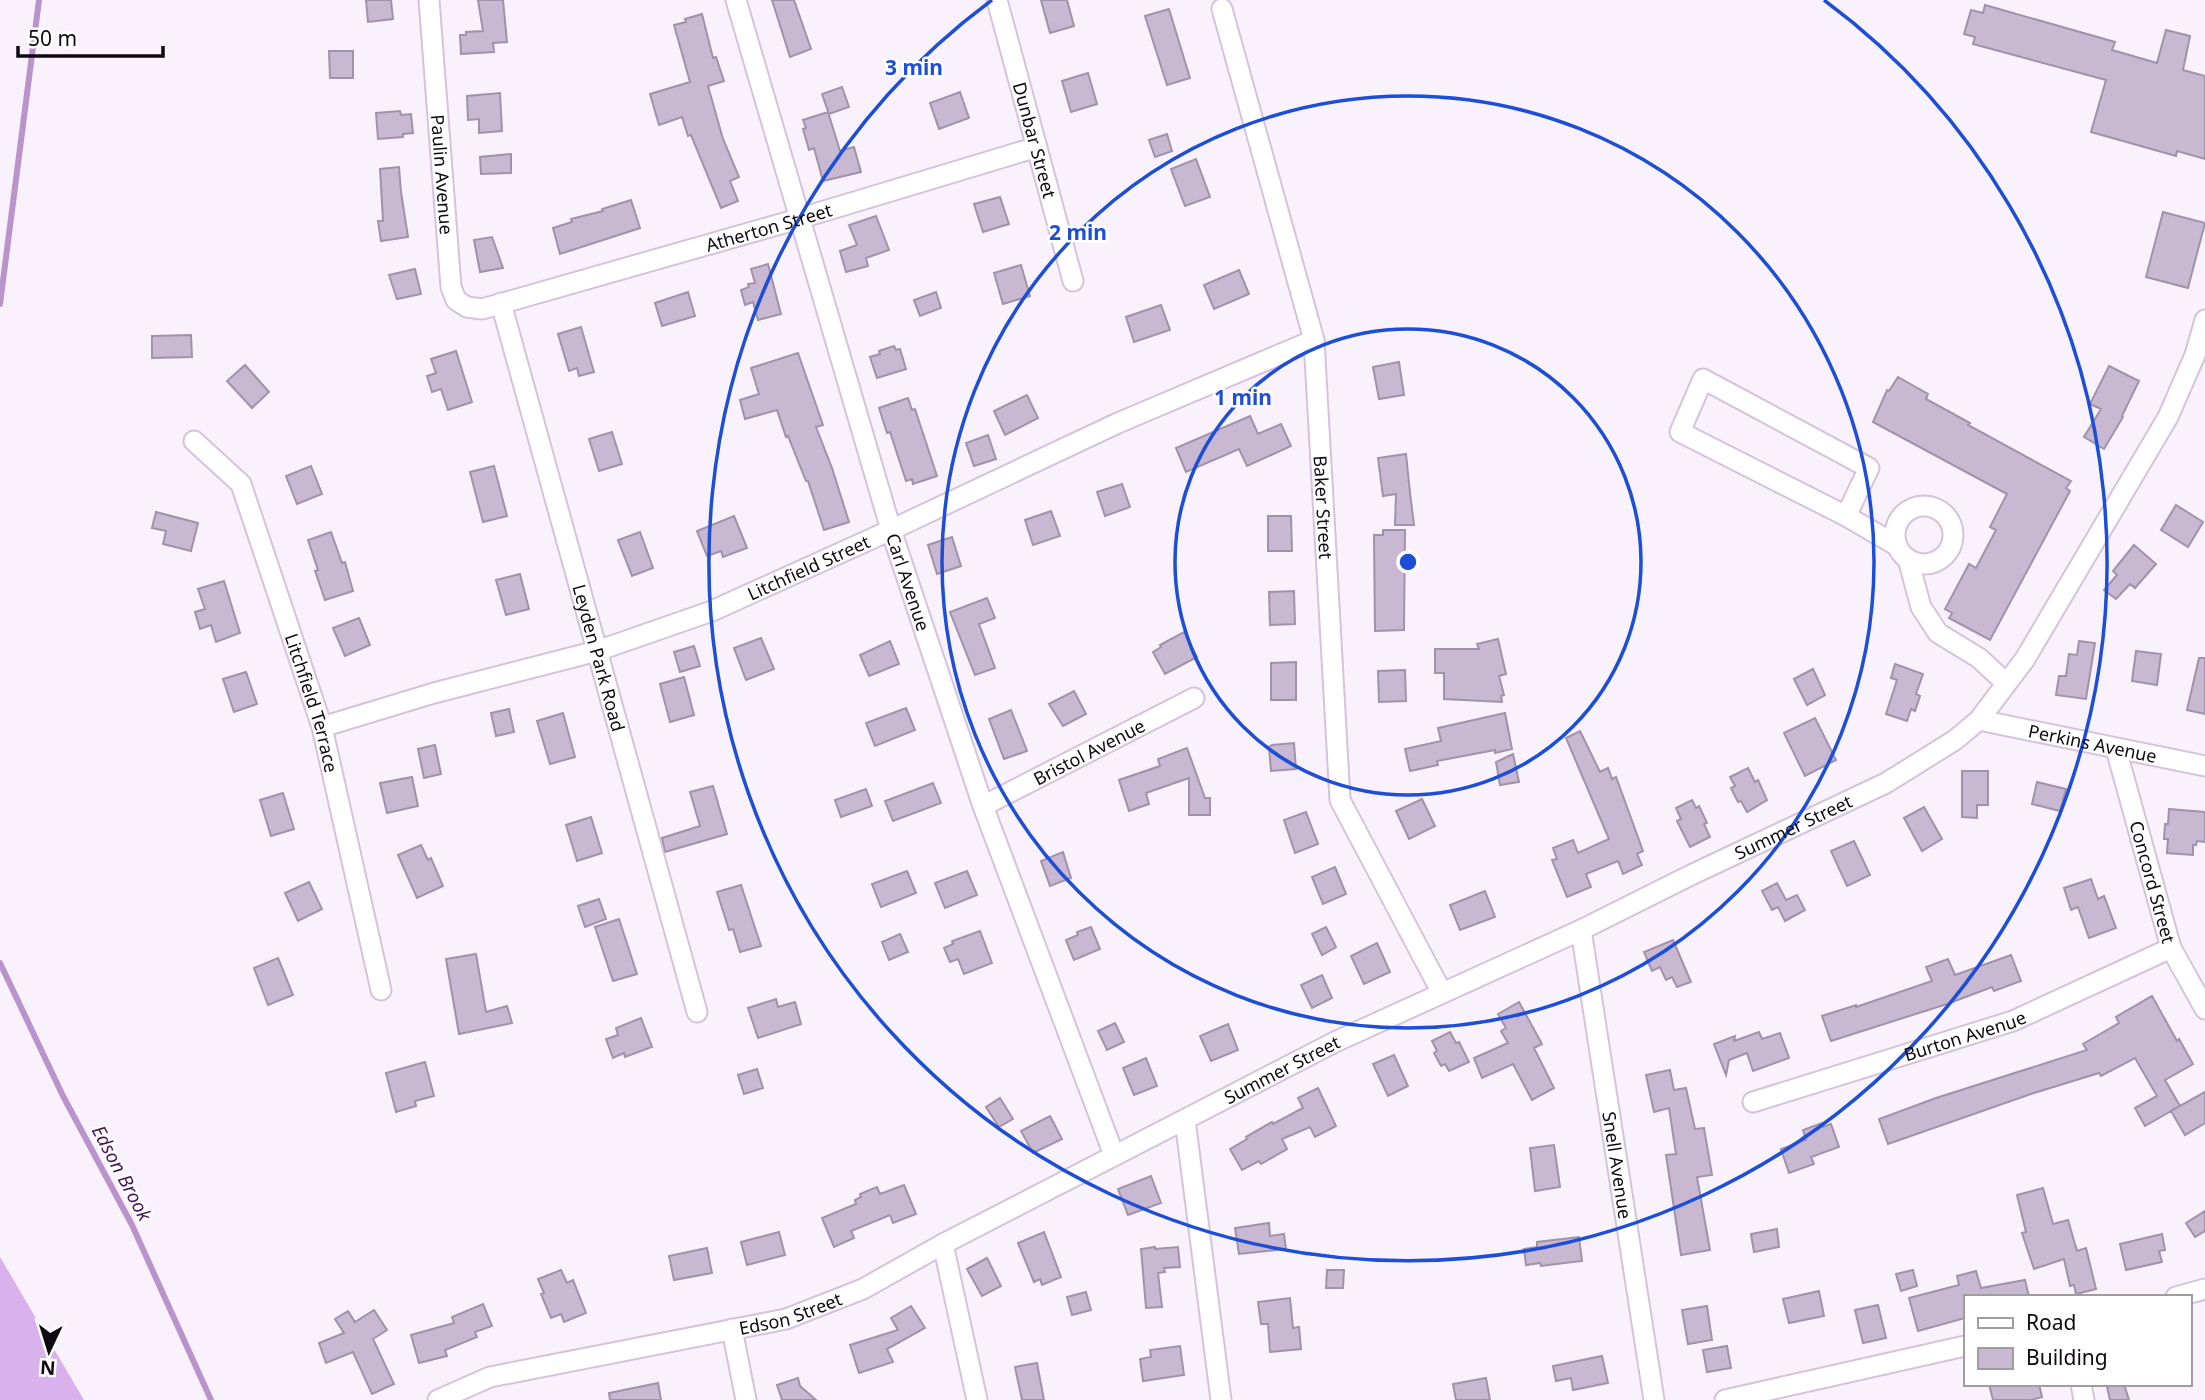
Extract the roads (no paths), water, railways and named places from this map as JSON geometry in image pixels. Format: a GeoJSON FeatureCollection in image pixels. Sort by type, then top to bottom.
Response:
{"type":"FeatureCollection","features":[{"type":"Feature","properties":{"kind":"street","name":"Paulin Avenue"},"geometry":{"type":"LineString","coordinates":[[429,0],[451,287],[456,300],[474,309],[501,303]]}},
{"type":"Feature","properties":{"kind":"street","name":"Carl Avenue"},"geometry":{"type":"LineString","coordinates":[[736,0],[891,530],[983,806],[1114,1155]]}},
{"type":"Feature","properties":{"kind":"street","name":"Dunbar Street"},"geometry":{"type":"LineString","coordinates":[[997,0],[1073,281]]}},
{"type":"Feature","properties":{"kind":"street","name":"Baker Street"},"geometry":{"type":"LineString","coordinates":[[1222,9],[1314,340],[1340,800],[1442,993]]}},
{"type":"Feature","properties":{"kind":"street","name":"Atherton Street"},"geometry":{"type":"LineString","coordinates":[[501,303],[798,219],[1037,147]]}},
{"type":"Feature","properties":{"kind":"street","name":"Leyden Park Road"},"geometry":{"type":"LineString","coordinates":[[501,303],[697,1012]]}},
{"type":"Feature","properties":{"kind":"street","name":"Summer Street"},"geometry":{"type":"LineString","coordinates":[[1114,1155],[1335,1042],[1581,930],[1886,783],[1955,740],[1979,720],[2041,634],[2154,444],[2187,376],[2205,320]]}},
{"type":"Feature","properties":{"kind":"street","name":"Litchfield Street"},"geometry":{"type":"LineString","coordinates":[[322,727],[597,651],[712,611],[1118,423],[1314,340]]}},
{"type":"Feature","properties":{"kind":"street"},"geometry":{"type":"LineString","coordinates":[[1846,516],[1869,468],[1703,379],[1680,432],[1846,516],[1902,552],[1929,622],[1938,633],[1979,658],[2006,683]]}},
{"type":"Feature","properties":{"kind":"street","name":"Litchfield Terrace"},"geometry":{"type":"LineString","coordinates":[[194,441],[242,484],[322,727],[381,990]]}},
{"type":"Feature","properties":{"kind":"street","name":"Bristol Avenue"},"geometry":{"type":"LineString","coordinates":[[983,806],[1194,698]]}},
{"type":"Feature","properties":{"kind":"street","name":"Perkins Avenue"},"geometry":{"type":"LineString","coordinates":[[1979,720],[2205,766]]}},
{"type":"Feature","properties":{"kind":"street","name":"Concord Street"},"geometry":{"type":"LineString","coordinates":[[2116,749],[2171,948],[2205,1009]]}},
{"type":"Feature","properties":{"kind":"street","name":"Snell Avenue"},"geometry":{"type":"LineString","coordinates":[[1581,930],[1654,1400]]}},
{"type":"Feature","properties":{"kind":"street","name":"Burton Avenue"},"geometry":{"type":"LineString","coordinates":[[1753,1102],[2013,1021],[2171,948]]}},
{"type":"Feature","properties":{"kind":"street"},"geometry":{"type":"LineString","coordinates":[[1185,1120],[1221,1400]]}},
{"type":"Feature","properties":{"kind":"street","name":"Edson Street"},"geometry":{"type":"LineString","coordinates":[[439,1400],[490,1377],[786,1319],[863,1289],[1114,1155]]}},
{"type":"Feature","properties":{"kind":"street"},"geometry":{"type":"LineString","coordinates":[[943,1244],[977,1400]]}},
{"type":"Feature","properties":{"kind":"street"},"geometry":{"type":"LineString","coordinates":[[2183,1295],[2205,1289]]}},
{"type":"Feature","properties":{"kind":"street"},"geometry":{"type":"LineString","coordinates":[[732,1329],[746,1400]]}},
{"type":"Feature","properties":{"kind":"street"},"geometry":{"type":"LineString","coordinates":[[1725,1400],[1964,1346]]}},
{"type":"Feature","properties":{"kind":"waterway","name":"Edson Brook"},"geometry":{"type":"LineString","coordinates":[[0,304],[39,0]]}},
{"type":"Feature","properties":{"kind":"waterway","name":"Edson Brook"},"geometry":{"type":"LineString","coordinates":[[0,963],[63,1096],[132,1225],[211,1400]]}}]}
